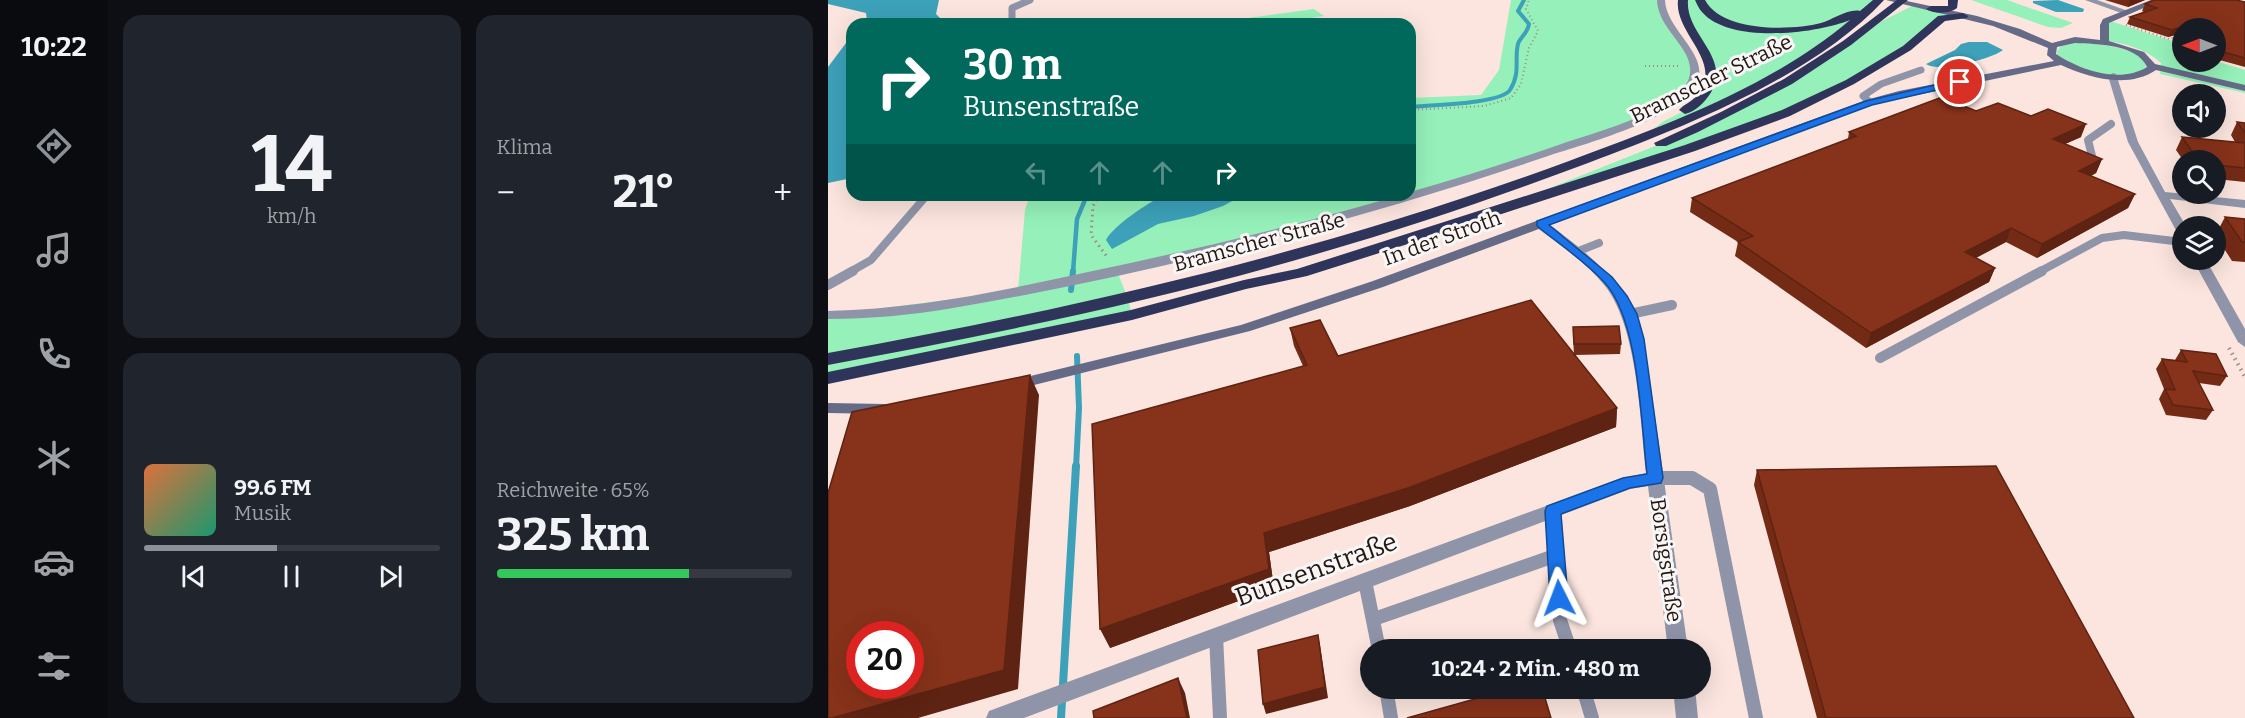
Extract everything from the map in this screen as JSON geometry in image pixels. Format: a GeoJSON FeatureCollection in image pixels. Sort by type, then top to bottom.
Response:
{"type":"FeatureCollection","features":[{"type":"Feature","properties":{"kind":"highway"},"geometry":{"type":"LineString","coordinates":[[1640,139],[1664,121],[1690,108],[1704,96],[1711,81],[1712,65],[1706,51],[1683,16],[1681,6],[1683,0]]}},
{"type":"Feature","properties":{"kind":"highway"},"geometry":{"type":"LineString","coordinates":[[1700,0],[1701,7],[1715,19],[1742,27],[1773,31],[1826,25],[1879,0]]}},
{"type":"Feature","properties":{"kind":"highway","name":"Bramscher Straße"},"geometry":{"type":"LineString","coordinates":[[828,359],[1128,299],[1279,262],[1460,206],[1673,125],[1778,72],[1856,22],[1879,0]]}},
{"type":"Feature","properties":{"kind":"highway"},"geometry":{"type":"LineString","coordinates":[[1473,219],[1688,133],[1784,85],[1837,52],[1903,0]]}},
{"type":"Feature","properties":{"kind":"highway"},"geometry":{"type":"LineString","coordinates":[[1929,7],[1951,4]]}},
{"type":"Feature","properties":{"kind":"highway"},"geometry":{"type":"LineString","coordinates":[[828,378],[1132,315],[1244,285],[1301,273],[1473,219],[1690,148],[1786,113],[1850,82],[1906,48],[1942,18],[1964,16]]}},
{"type":"Feature","properties":{"kind":"street"},"geometry":{"type":"LineString","coordinates":[[1416,194],[1469,180],[1619,128],[1676,102],[1694,77],[1694,66],[1690,55],[1666,20],[1660,5],[1661,0]]}},
{"type":"Feature","properties":{"kind":"street"},"geometry":{"type":"LineString","coordinates":[[1890,0],[1964,16],[2008,29],[2053,47],[2065,42]]}},
{"type":"Feature","properties":{"kind":"street"},"geometry":{"type":"LineString","coordinates":[[1910,0],[1929,7]]}},
{"type":"Feature","properties":{"kind":"street"},"geometry":{"type":"LineString","coordinates":[[2089,0],[2127,12]]}},
{"type":"Feature","properties":{"kind":"street"},"geometry":{"type":"LineString","coordinates":[[2105,43],[2104,25],[2109,20],[2158,0]]}},
{"type":"Feature","properties":{"kind":"street"},"geometry":{"type":"LineString","coordinates":[[1951,4],[2065,42],[2105,43],[2135,51],[2146,57],[2152,66],[2245,88]]}},
{"type":"Feature","properties":{"kind":"street"},"geometry":{"type":"LineString","coordinates":[[2053,47],[2052,55],[2061,62],[2082,71],[2113,76],[2139,75],[2148,72],[2152,66]]}},
{"type":"Feature","properties":{"kind":"street","name":"In der Stroth"},"geometry":{"type":"LineString","coordinates":[[997,389],[1255,325],[1378,284],[1870,102],[1899,94],[2061,62]]}},
{"type":"Feature","properties":{"kind":"street"},"geometry":{"type":"LineString","coordinates":[[2113,76],[2122,95],[2127,126],[2133,143],[2174,216]]}},
{"type":"Feature","properties":{"kind":"street"},"geometry":{"type":"LineString","coordinates":[[2162,195],[2243,207]]}},
{"type":"Feature","properties":{"kind":"street"},"geometry":{"type":"LineString","coordinates":[[828,315],[942,305],[1117,271],[1191,256],[1392,201]]}},
{"type":"Feature","properties":{"kind":"street","name":"Borsigstraße"},"geometry":{"type":"LineString","coordinates":[[1540,224],[1608,279],[1621,296],[1630,314],[1637,339],[1677,639]]}},
{"type":"Feature","properties":{"kind":"street"},"geometry":{"type":"LineString","coordinates":[[2205,270],[2245,342]]}},
{"type":"Feature","properties":{"kind":"street"},"geometry":{"type":"LineString","coordinates":[[828,408],[876,410],[896,407]]}},
{"type":"Feature","properties":{"kind":"street","name":"Bunsenstraße"},"geometry":{"type":"LineString","coordinates":[[997,718],[1628,483],[1656,478]]}},
{"type":"Feature","properties":{"kind":"street"},"geometry":{"type":"LineString","coordinates":[[1685,699],[1688,718]]}},
{"type":"Feature","properties":{"kind":"lane"},"geometry":{"type":"LineString","coordinates":[[1012,18],[1012,8],[1030,0]]}},
{"type":"Feature","properties":{"kind":"lane"},"geometry":{"type":"LineString","coordinates":[[1870,102],[1863,96],[1881,84],[1921,70]]}},
{"type":"Feature","properties":{"kind":"lane"},"geometry":{"type":"LineString","coordinates":[[2092,156],[2088,140],[2111,124]]}},
{"type":"Feature","properties":{"kind":"lane"},"geometry":{"type":"LineString","coordinates":[[828,285],[871,260],[922,201]]}},
{"type":"Feature","properties":{"kind":"lane"},"geometry":{"type":"LineString","coordinates":[[1880,358],[2102,238],[2124,235],[2172,241]]}},
{"type":"Feature","properties":{"kind":"lane"},"geometry":{"type":"LineString","coordinates":[[1576,252],[1599,243]]}},
{"type":"Feature","properties":{"kind":"lane"},"geometry":{"type":"LineString","coordinates":[[1630,314],[1672,305]]}},
{"type":"Feature","properties":{"kind":"lane"},"geometry":{"type":"LineString","coordinates":[[1656,478],[1694,478],[1704,481],[1710,489],[1756,718]]}},
{"type":"Feature","properties":{"kind":"lane"},"geometry":{"type":"LineString","coordinates":[[1553,511],[1560,620],[1566,639]]}},
{"type":"Feature","properties":{"kind":"lane"},"geometry":{"type":"LineString","coordinates":[[1374,619],[1557,555]]}},
{"type":"Feature","properties":{"kind":"lane"},"geometry":{"type":"LineString","coordinates":[[1365,581],[1377,639]]}},
{"type":"Feature","properties":{"kind":"lane"},"geometry":{"type":"LineString","coordinates":[[1216,636],[1220,718]]}},
{"type":"Feature","properties":{"kind":"lane"},"geometry":{"type":"LineString","coordinates":[[1388,699],[1391,718]]}},
{"type":"Feature","properties":{"kind":"lane"},"geometry":{"type":"LineString","coordinates":[[1587,699],[1593,718]]}},
{"type":"Feature","properties":{"kind":"path"},"geometry":{"type":"LineString","coordinates":[[1416,110],[1484,106],[1511,98],[1521,84],[1529,48],[1538,31],[1526,9],[1529,0]]}},
{"type":"Feature","properties":{"kind":"path"},"geometry":{"type":"LineString","coordinates":[[2109,20],[2169,39],[2172,38]]}},
{"type":"Feature","properties":{"kind":"path"},"geometry":{"type":"LineString","coordinates":[[1645,66],[1694,66]]}},
{"type":"Feature","properties":{"kind":"path"},"geometry":{"type":"LineString","coordinates":[[1096,201],[1093,206],[1091,235],[1117,271]]}},
{"type":"Feature","properties":{"kind":"green space"},"geometry":{"type":"Polygon","coordinates":[[[1511,0],[1661,0],[1660,5],[1691,55],[1691,85],[1658,111],[1469,180],[1416,194],[1416,98],[1481,95],[1499,70],[1511,0]]]}},
{"type":"Feature","properties":{"kind":"green space"},"geometry":{"type":"Polygon","coordinates":[[[1683,0],[1879,0],[1853,23],[1796,62],[1734,95],[1640,139],[1664,121],[1690,108],[1711,81],[1683,0]]]}},
{"type":"Feature","properties":{"kind":"green space"},"geometry":{"type":"Polygon","coordinates":[[[1971,0],[2007,0],[2073,23],[2061,28],[2048,27],[1971,0]]]}},
{"type":"Feature","properties":{"kind":"green space"},"geometry":{"type":"Polygon","coordinates":[[[1914,5],[1963,16],[1951,16],[1907,48],[1786,113],[1472,219],[1688,133],[1783,85],[1872,26],[1914,5]]]}},
{"type":"Feature","properties":{"kind":"green space"},"geometry":{"type":"Polygon","coordinates":[[[1314,9],[1324,16],[1310,18],[1249,18],[1314,9]]]}},
{"type":"Feature","properties":{"kind":"green space"},"geometry":{"type":"Polygon","coordinates":[[[2110,21],[2172,41],[2172,72],[2226,72],[2226,64],[2245,70],[2245,93],[2226,89],[2226,84],[2205,84],[2160,74],[2161,63],[2155,58],[2127,45],[2104,40],[2104,25],[2110,21]]]}},
{"type":"Feature","properties":{"kind":"green space"},"geometry":{"type":"Polygon","coordinates":[[[2077,42],[2127,50],[2143,60],[2146,67],[2137,73],[2114,75],[2089,70],[2057,55],[2061,46],[2077,42]]]}},
{"type":"Feature","properties":{"kind":"green space"},"geometry":{"type":"Polygon","coordinates":[[[1028,201],[1388,201],[1117,271],[1132,315],[828,378],[828,315],[1018,291],[1025,210],[1028,201]]]}},
{"type":"Feature","properties":{"kind":"water"},"geometry":{"type":"Polygon","coordinates":[[[828,0],[939,0],[936,14],[940,18],[867,18],[866,13],[828,4],[828,0]]]}},
{"type":"Feature","properties":{"kind":"water"},"geometry":{"type":"Polygon","coordinates":[[[2058,0],[2084,9],[2083,12],[2056,12],[2033,3],[2033,1],[2058,0]]]}},
{"type":"Feature","properties":{"kind":"water"},"geometry":{"type":"Polygon","coordinates":[[[1987,42],[2003,50],[1964,64],[1941,67],[1926,64],[1955,50],[1961,44],[1987,42]]]}},
{"type":"Feature","properties":{"kind":"water"},"geometry":{"type":"Polygon","coordinates":[[[846,43],[846,179],[828,183],[828,67],[846,43]]]}},
{"type":"Feature","properties":{"kind":"water"},"geometry":{"type":"Polygon","coordinates":[[[1154,201],[1232,201],[1194,216],[1158,224],[1112,249],[1106,240],[1110,234],[1154,201]]]}},
{"type":"Feature","properties":{"kind":"building"},"geometry":{"type":"Polygon","coordinates":[[[2154,0],[2236,0],[2245,2],[2245,58],[2226,53],[2226,18],[2172,18],[2172,30],[2130,17],[2157,8],[2145,4],[2154,0]]]}},
{"type":"Feature","properties":{"kind":"building"},"geometry":{"type":"Polygon","coordinates":[[[1942,97],[1976,111],[1998,103],[2031,116],[2048,109],[2086,124],[2053,139],[2102,159],[2079,171],[2135,194],[2042,244],[2011,228],[1965,252],[1995,268],[1871,333],[1738,242],[1753,236],[1692,198],[1856,136],[1849,132],[1942,97]]]}},
{"type":"Feature","properties":{"kind":"building"},"geometry":{"type":"Polygon","coordinates":[[[2237,122],[2245,123],[2245,133],[2237,122]]]}},
{"type":"Feature","properties":{"kind":"building"},"geometry":{"type":"Polygon","coordinates":[[[2183,138],[2245,143],[2245,168],[2226,166],[2226,150],[2191,150],[2183,138]]]}},
{"type":"Feature","properties":{"kind":"building"},"geometry":{"type":"Polygon","coordinates":[[[2226,217],[2245,219],[2245,242],[2242,242],[2226,217]]]}},
{"type":"Feature","properties":{"kind":"building"},"geometry":{"type":"Polygon","coordinates":[[[1531,300],[1617,408],[1408,488],[1264,533],[1269,569],[1100,629],[1092,424],[1307,365],[1290,328],[1320,320],[1338,356],[1531,300]]]}},
{"type":"Feature","properties":{"kind":"building"},"geometry":{"type":"Polygon","coordinates":[[[1619,326],[1621,344],[1574,344],[1573,327],[1619,326]]]}},
{"type":"Feature","properties":{"kind":"building"},"geometry":{"type":"Polygon","coordinates":[[[2181,350],[2216,354],[2227,376],[2193,371],[2213,410],[2173,405],[2165,389],[2175,390],[2162,359],[2187,362],[2181,350]]]}},
{"type":"Feature","properties":{"kind":"building"},"geometry":{"type":"Polygon","coordinates":[[[1030,375],[1004,670],[924,692],[924,621],[846,621],[846,699],[900,699],[828,718],[828,493],[852,412],[1030,375]]]}},
{"type":"Feature","properties":{"kind":"building"},"geometry":{"type":"Polygon","coordinates":[[[1996,466],[2134,718],[1826,718],[1757,470],[1996,466]]]}},
{"type":"Feature","properties":{"kind":"building"},"geometry":{"type":"Polygon","coordinates":[[[1318,635],[1325,687],[1263,704],[1258,650],[1318,635]]]}},
{"type":"Feature","properties":{"kind":"building"},"geometry":{"type":"Polygon","coordinates":[[[1178,678],[1187,718],[1094,718],[1093,711],[1178,678]]]}},
{"type":"Feature","properties":{"kind":"building"},"geometry":{"type":"Polygon","coordinates":[[[1475,699],[1545,699],[1551,718],[1407,718],[1475,699]]]}},
{"type":"Feature","properties":{"kind":"waterway"},"geometry":{"type":"LineString","coordinates":[[1416,107],[1479,101],[1504,95],[1510,90],[1515,78],[1518,44],[1529,24],[1518,11],[1524,0]]}},
{"type":"Feature","properties":{"kind":"waterway"},"geometry":{"type":"LineString","coordinates":[[1073,272],[1077,219],[1084,201]]}},
{"type":"Feature","properties":{"kind":"waterway"},"geometry":{"type":"LineString","coordinates":[[1071,290],[1073,271]]}},
{"type":"Feature","properties":{"kind":"waterway"},"geometry":{"type":"LineString","coordinates":[[1076,468],[1079,408],[1077,356]]}},
{"type":"Feature","properties":{"kind":"waterway"},"geometry":{"type":"LineString","coordinates":[[1061,718],[1076,466]]}},
{"type":"Feature","properties":{"kind":"route"},"geometry":{"type":"LineString","coordinates":[[1559,598],[1553,511],[1628,483],[1656,478],[1637,339],[1630,314],[1621,296],[1608,279],[1540,224],[1870,102],[1960,82]]}}]}
